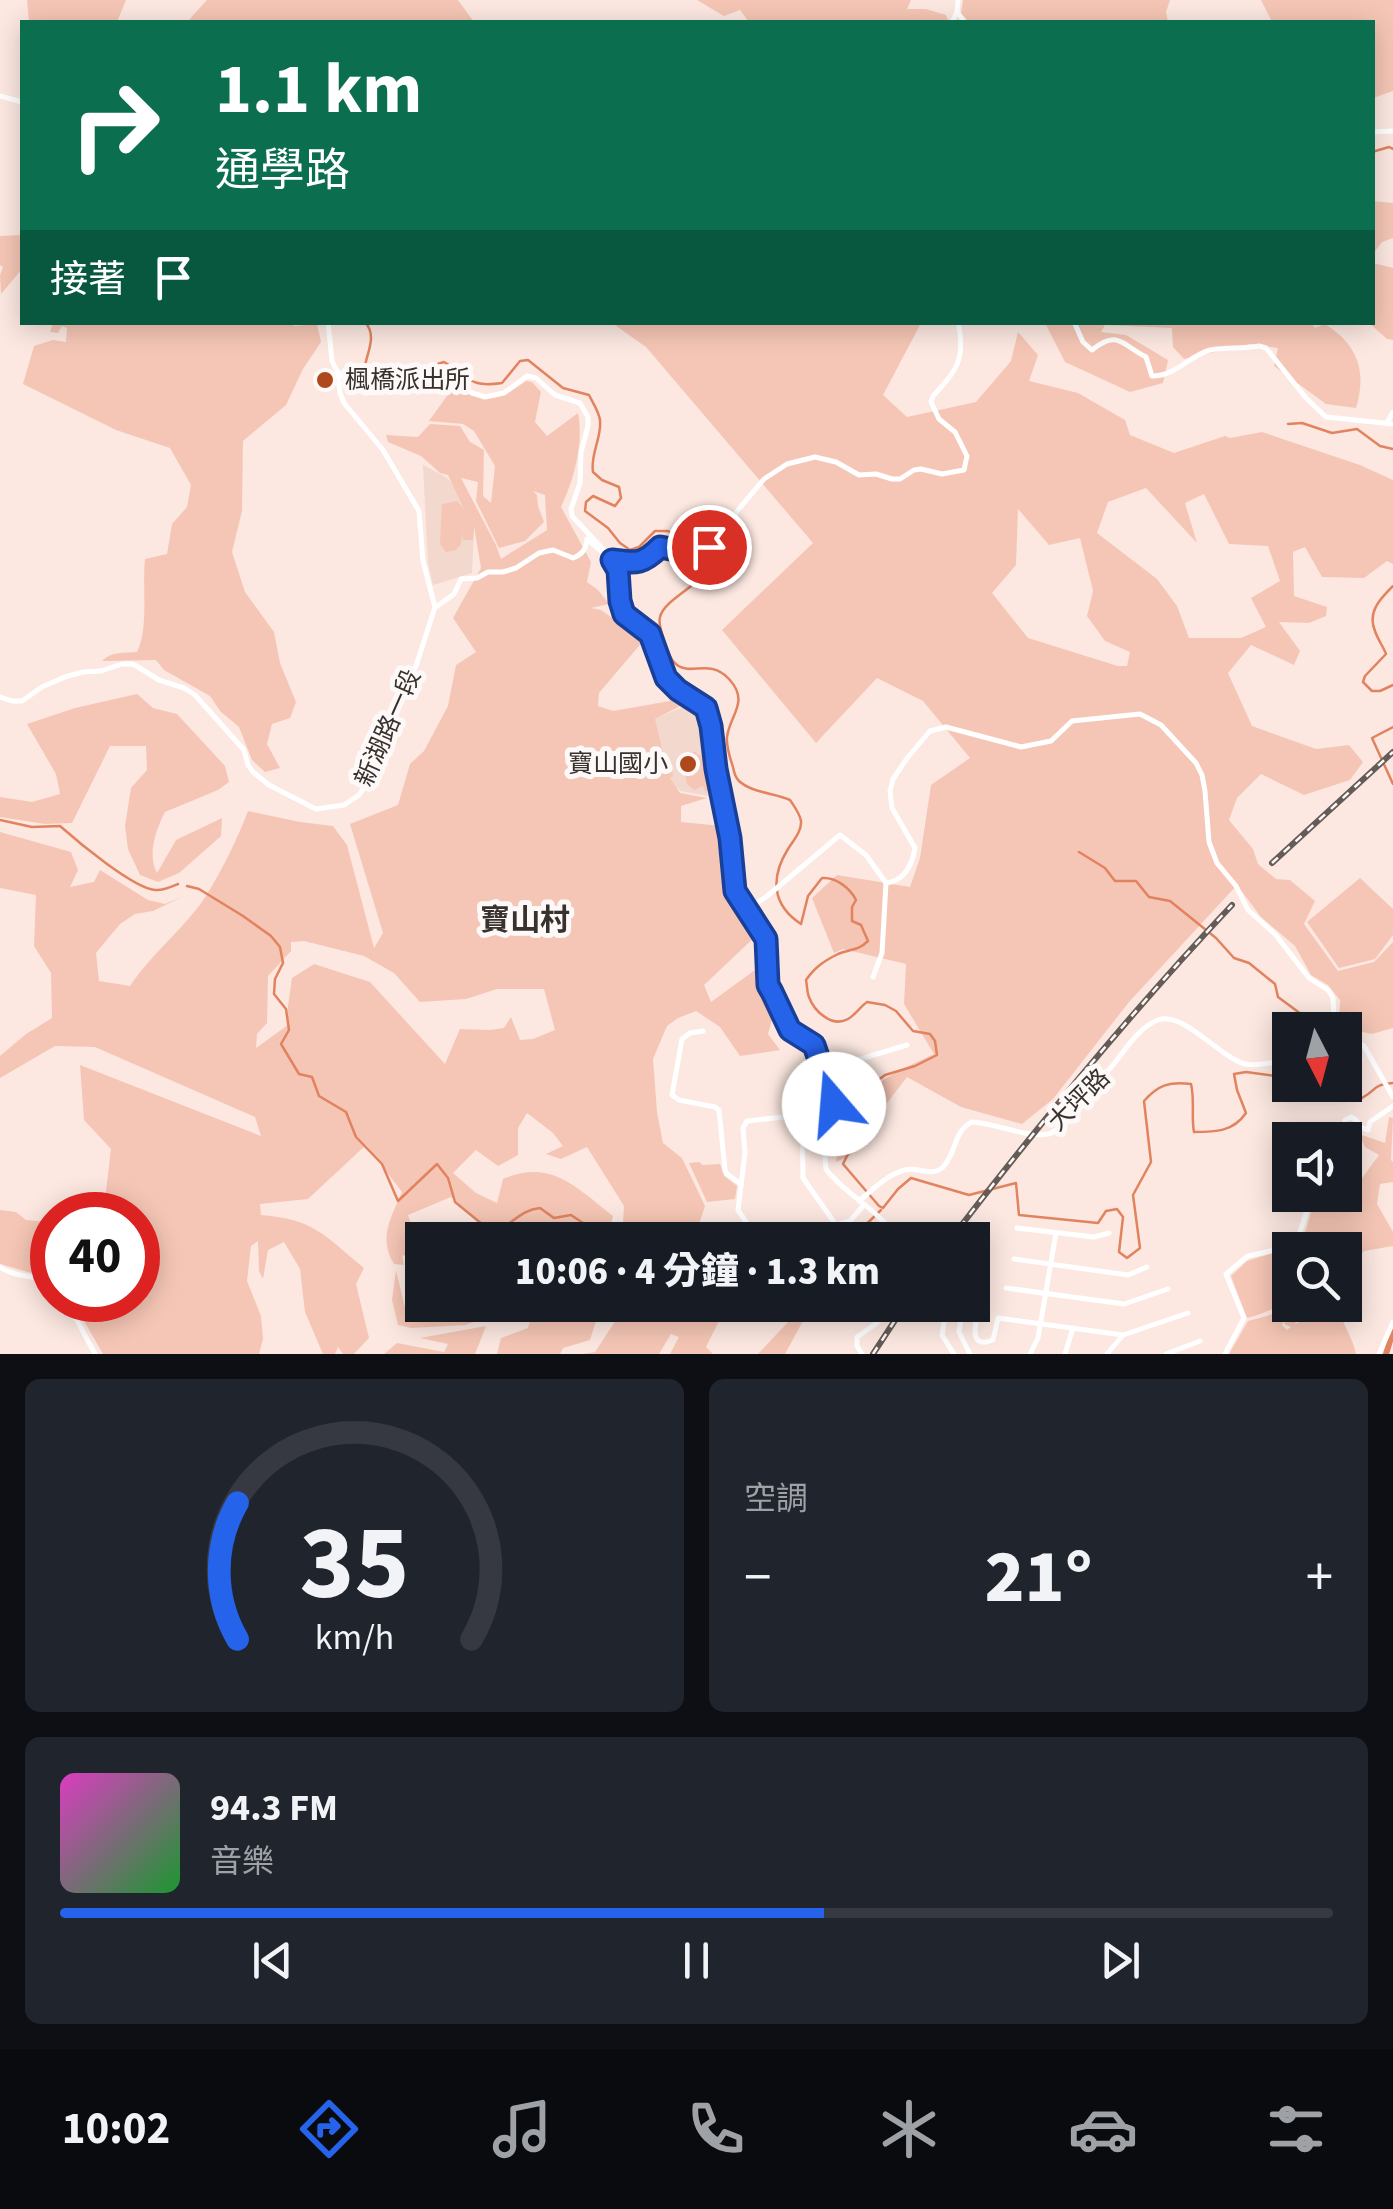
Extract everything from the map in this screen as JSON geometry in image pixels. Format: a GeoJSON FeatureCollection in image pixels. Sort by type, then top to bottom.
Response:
{"type":"FeatureCollection","features":[{"type":"Feature","properties":{"kind":"street"},"geometry":{"type":"LineString","coordinates":[[953,20],[958,0]]}},
{"type":"Feature","properties":{"kind":"street"},"geometry":{"type":"LineString","coordinates":[[957,12],[963,20]]}},
{"type":"Feature","properties":{"kind":"street"},"geometry":{"type":"LineString","coordinates":[[328,325],[330,350],[344,403],[384,450],[419,511],[423,561],[435,608],[454,594],[461,578],[516,568],[539,552],[553,550],[574,558],[586,548],[587,539],[612,560],[636,564],[660,547],[697,554],[730,527],[764,479],[787,464],[815,457],[836,462],[859,475],[876,474],[892,479],[920,469],[942,474],[964,470],[967,456],[931,402],[957,368],[962,351],[958,325]]}},
{"type":"Feature","properties":{"kind":"street"},"geometry":{"type":"LineString","coordinates":[[1076,325],[1092,350],[1103,341],[1122,341],[1146,358],[1152,376],[1174,370],[1206,351],[1258,346],[1266,348],[1326,417],[1390,423],[1393,412]]}},
{"type":"Feature","properties":{"kind":"street"},"geometry":{"type":"LineString","coordinates":[[337,371],[352,388],[366,393],[402,390],[440,376],[485,397],[504,393],[527,376],[536,378],[555,395],[580,403],[588,426],[581,452],[580,484],[571,514],[618,570],[624,614],[650,634],[666,678],[678,690],[702,703],[709,715],[735,891],[766,939],[768,985],[781,1012],[790,1030],[814,1045],[824,1070],[836,1118],[825,1167],[885,1222]]}},
{"type":"Feature","properties":{"kind":"street","name":"新湖路一段"},"geometry":{"type":"LineString","coordinates":[[0,697],[22,702],[42,686],[65,677],[133,664],[192,693],[239,744],[248,765],[262,781],[308,806],[331,808],[353,800],[374,773],[396,702],[416,666],[435,608]]}},
{"type":"Feature","properties":{"kind":"street"},"geometry":{"type":"LineString","coordinates":[[886,883],[895,882],[908,871],[915,848],[892,808],[890,791],[908,757],[930,731],[946,727],[1022,748],[1050,741],[1072,721],[1140,714],[1161,726],[1196,763],[1205,791],[1209,842],[1216,864],[1236,886],[1248,910],[1275,934],[1309,978],[1328,990],[1334,1012]]}},
{"type":"Feature","properties":{"kind":"street"},"geometry":{"type":"LineString","coordinates":[[747,910],[840,835],[866,855],[886,883],[882,952],[873,978]]}},
{"type":"Feature","properties":{"kind":"street","name":"大坪路"},"geometry":{"type":"LineString","coordinates":[[862,1203],[902,1170],[938,1170],[952,1154],[961,1129],[972,1122],[1052,1133],[1076,1100],[1102,1078],[1140,1034],[1159,1020],[1179,1022],[1243,1064],[1272,1062]]}},
{"type":"Feature","properties":{"kind":"street"},"geometry":{"type":"LineString","coordinates":[[703,1031],[690,1032],[682,1039],[672,1095],[719,1110],[725,1170],[741,1184]]}},
{"type":"Feature","properties":{"kind":"street"},"geometry":{"type":"LineString","coordinates":[[824,1070],[907,1045]]}},
{"type":"Feature","properties":{"kind":"street"},"geometry":{"type":"LineString","coordinates":[[1362,1045],[1391,1094]]}},
{"type":"Feature","properties":{"kind":"street"},"geometry":{"type":"LineString","coordinates":[[1362,1128],[1368,1130],[1370,1122],[1393,1106]]}},
{"type":"Feature","properties":{"kind":"street"},"geometry":{"type":"LineString","coordinates":[[746,1222],[738,1210],[746,1153],[744,1123],[802,1115],[803,1178],[834,1222]]}},
{"type":"Feature","properties":{"kind":"street"},"geometry":{"type":"LineString","coordinates":[[846,1222],[862,1203]]}},
{"type":"Feature","properties":{"kind":"street"},"geometry":{"type":"LineString","coordinates":[[1225,1354],[1244,1318],[1226,1274],[1248,1256],[1275,1250],[1300,1235],[1307,1212]]}},
{"type":"Feature","properties":{"kind":"street"},"geometry":{"type":"LineString","coordinates":[[1017,1228],[1094,1238],[1110,1233]]}},
{"type":"Feature","properties":{"kind":"street"},"geometry":{"type":"LineString","coordinates":[[1030,1354],[1038,1338],[1056,1234]]}},
{"type":"Feature","properties":{"kind":"street"},"geometry":{"type":"LineString","coordinates":[[1014,1259],[1128,1276],[1147,1267]]}},
{"type":"Feature","properties":{"kind":"street"},"geometry":{"type":"LineString","coordinates":[[0,1267],[8,1273],[30,1277]]}},
{"type":"Feature","properties":{"kind":"street"},"geometry":{"type":"LineString","coordinates":[[1006,1288],[1124,1304],[1168,1289]]}},
{"type":"Feature","properties":{"kind":"street"},"geometry":{"type":"LineString","coordinates":[[976,1322],[975,1338],[987,1344],[993,1340],[998,1318],[1123,1335],[1188,1313]]}},
{"type":"Feature","properties":{"kind":"street"},"geometry":{"type":"LineString","coordinates":[[78,1322],[95,1354]]}},
{"type":"Feature","properties":{"kind":"street"},"geometry":{"type":"LineString","coordinates":[[862,1354],[858,1336],[878,1322]]}},
{"type":"Feature","properties":{"kind":"street"},"geometry":{"type":"LineString","coordinates":[[944,1322],[942,1334],[954,1354]]}},
{"type":"Feature","properties":{"kind":"street"},"geometry":{"type":"LineString","coordinates":[[960,1322],[959,1332],[970,1354]]}},
{"type":"Feature","properties":{"kind":"street"},"geometry":{"type":"LineString","coordinates":[[1379,1354],[1393,1322]]}},
{"type":"Feature","properties":{"kind":"street"},"geometry":{"type":"LineString","coordinates":[[1065,1354],[1073,1328]]}},
{"type":"Feature","properties":{"kind":"street"},"geometry":{"type":"LineString","coordinates":[[1107,1354],[1123,1335]]}},
{"type":"Feature","properties":{"kind":"street"},"geometry":{"type":"LineString","coordinates":[[1166,1354],[1200,1341]]}},
{"type":"Feature","properties":{"kind":"shaded area"},"geometry":{"type":"Polygon","coordinates":[[[27,0],[126,0],[118,20],[29,20],[27,0]]]}},
{"type":"Feature","properties":{"kind":"shaded area"},"geometry":{"type":"Polygon","coordinates":[[[207,0],[458,0],[473,20],[189,20],[207,0]]]}},
{"type":"Feature","properties":{"kind":"shaded area"},"geometry":{"type":"Polygon","coordinates":[[[697,0],[911,0],[907,9],[926,9],[946,15],[948,20],[748,20],[740,10],[724,16],[697,0]]]}},
{"type":"Feature","properties":{"kind":"shaded area"},"geometry":{"type":"Polygon","coordinates":[[[963,0],[1170,0],[1168,20],[960,20],[963,0]]]}},
{"type":"Feature","properties":{"kind":"shaded area"},"geometry":{"type":"Polygon","coordinates":[[[1261,0],[1393,0],[1393,91],[1375,97],[1375,20],[1271,20],[1261,0]]]}},
{"type":"Feature","properties":{"kind":"shaded area"},"geometry":{"type":"Polygon","coordinates":[[[1375,201],[1393,203],[1393,238],[1382,242],[1375,251],[1375,201]]]}},
{"type":"Feature","properties":{"kind":"shaded area"},"geometry":{"type":"Polygon","coordinates":[[[20,235],[20,271],[1,294],[3,267],[0,236],[20,235]]]}},
{"type":"Feature","properties":{"kind":"shaded area"},"geometry":{"type":"Polygon","coordinates":[[[1375,264],[1393,268],[1393,340],[1371,325],[1375,325],[1375,264]]]}},
{"type":"Feature","properties":{"kind":"shaded area"},"geometry":{"type":"Polygon","coordinates":[[[52,325],[317,325],[321,342],[286,405],[243,441],[242,511],[232,552],[245,592],[274,632],[280,663],[296,702],[290,718],[272,724],[267,744],[280,768],[265,772],[252,760],[239,727],[210,696],[164,670],[156,660],[102,661],[114,654],[137,652],[144,619],[145,559],[167,554],[172,524],[187,507],[191,485],[170,448],[116,430],[23,384],[34,346],[53,340],[66,342],[67,328],[62,326],[58,333],[50,332],[52,325]]]}},
{"type":"Feature","properties":{"kind":"shaded area"},"geometry":{"type":"Polygon","coordinates":[[[615,325],[920,325],[883,395],[907,417],[976,402],[1011,361],[1018,332],[1038,355],[1029,381],[1078,393],[1125,420],[1130,435],[1174,453],[1225,436],[1262,432],[1393,480],[1393,564],[1387,561],[1364,578],[1322,577],[1305,547],[1293,552],[1294,596],[1327,607],[1326,616],[1309,623],[1279,622],[1300,651],[1294,665],[1251,645],[1228,673],[1252,726],[1316,749],[1349,745],[1363,762],[1350,780],[1304,795],[1261,774],[1237,798],[1229,820],[1253,849],[1258,864],[1276,879],[1290,880],[1315,901],[1304,924],[1338,971],[1374,962],[1393,942],[1393,1028],[1372,1034],[1362,1032],[1362,1012],[1339,1012],[1340,1000],[1328,985],[1311,975],[1295,946],[1261,917],[1237,885],[1129,1002],[1053,1099],[1022,1124],[961,1107],[907,1077],[851,1155],[836,1162],[847,1121],[867,1093],[895,1073],[934,1054],[904,1004],[906,964],[843,949],[834,953],[812,898],[837,875],[910,887],[920,858],[931,785],[970,758],[923,701],[877,678],[816,743],[722,630],[813,543],[646,347],[615,325]],[[1146,488],[1108,502],[1097,533],[1157,579],[1177,606],[1189,638],[1241,638],[1266,627],[1251,598],[1280,581],[1268,546],[1229,544],[1204,494],[1185,503],[1197,543],[1146,488]],[[1018,509],[1016,565],[992,593],[1028,638],[1127,666],[1130,652],[1105,641],[1087,616],[1093,591],[1080,538],[1049,545],[1018,509]]]}},
{"type":"Feature","properties":{"kind":"shaded area"},"geometry":{"type":"Polygon","coordinates":[[[1046,325],[1105,325],[1101,332],[1126,335],[1168,360],[1163,383],[1130,392],[1065,362],[1046,325]]]}},
{"type":"Feature","properties":{"kind":"shaded area"},"geometry":{"type":"Polygon","coordinates":[[[1105,325],[1326,325],[1345,341],[1357,360],[1360,382],[1356,408],[1326,404],[1274,366],[1278,348],[1250,344],[1184,359],[1173,347],[1172,328],[1105,325]]]}},
{"type":"Feature","properties":{"kind":"shaded area"},"geometry":{"type":"Polygon","coordinates":[[[526,381],[532,382],[541,392],[535,422],[547,436],[578,413],[577,461],[561,507],[591,562],[587,582],[609,604],[591,608],[601,610],[644,640],[599,693],[598,706],[613,711],[680,697],[688,702],[655,719],[665,762],[671,762],[670,778],[680,793],[707,798],[681,806],[681,822],[721,826],[730,883],[758,934],[704,985],[711,1002],[755,970],[774,1012],[768,1034],[780,1050],[740,1056],[720,1027],[696,1011],[667,1026],[653,1059],[657,1112],[663,1143],[682,1158],[705,1206],[700,1222],[623,1222],[624,1206],[587,1147],[561,1159],[546,1154],[563,1146],[527,1113],[518,1128],[518,1155],[498,1166],[476,1150],[453,1173],[476,1193],[497,1203],[503,1179],[520,1173],[549,1174],[587,1195],[613,1216],[612,1222],[481,1222],[451,1197],[408,1215],[411,1222],[405,1222],[404,1265],[394,1264],[387,1236],[402,1192],[366,1145],[308,1199],[260,1204],[261,1215],[307,1225],[364,1268],[356,1284],[369,1338],[354,1354],[343,1354],[338,1347],[335,1354],[323,1354],[305,1312],[300,1269],[284,1242],[268,1250],[263,1279],[258,1241],[251,1246],[247,1281],[261,1316],[263,1339],[259,1354],[103,1354],[85,1322],[160,1322],[160,1192],[106,1192],[111,1149],[84,1120],[80,1065],[261,1136],[255,1117],[95,1047],[55,1046],[0,1078],[0,1056],[52,1018],[51,973],[34,946],[36,895],[0,888],[0,832],[71,852],[78,870],[70,887],[94,882],[100,870],[148,900],[165,904],[184,896],[153,911],[135,914],[120,924],[96,953],[99,981],[130,986],[206,896],[248,811],[333,826],[347,845],[374,948],[383,933],[350,824],[398,805],[410,764],[424,751],[448,706],[456,665],[476,652],[453,618],[481,568],[474,526],[473,540],[463,540],[462,532],[456,550],[446,552],[440,544],[442,504],[457,501],[464,509],[448,475],[421,456],[388,442],[386,435],[418,437],[430,424],[460,426],[470,442],[484,450],[483,496],[491,503],[495,466],[474,431],[463,424],[429,421],[454,386],[483,398],[499,397],[526,381]],[[461,478],[501,559],[547,530],[545,495],[533,491],[544,522],[525,541],[499,548],[476,501],[478,482],[461,478]],[[304,941],[291,942],[291,951],[268,976],[267,1023],[257,1034],[256,1048],[288,1025],[292,978],[314,964],[370,982],[445,1064],[460,1029],[504,1028],[511,1017],[520,1040],[555,1030],[544,989],[497,989],[466,999],[420,1002],[394,973],[364,956],[304,941]]]}},
{"type":"Feature","properties":{"kind":"shaded area"},"geometry":{"type":"Polygon","coordinates":[[[423,465],[446,477],[475,505],[472,573],[433,585],[428,563],[423,465]]]}},
{"type":"Feature","properties":{"kind":"shaded area"},"geometry":{"type":"Polygon","coordinates":[[[137,694],[153,708],[177,714],[225,766],[229,782],[165,812],[153,850],[157,873],[176,840],[222,818],[221,836],[179,873],[158,882],[140,875],[128,849],[125,826],[131,788],[147,770],[146,746],[110,746],[72,823],[45,824],[0,817],[0,797],[32,802],[60,794],[56,774],[27,724],[137,694]]]}},
{"type":"Feature","properties":{"kind":"shaded area","name":"寶山國小"},"geometry":{"type":"Polygon","coordinates":[[[696,702],[707,715],[718,798],[681,791],[665,778],[651,720],[696,702]]]}},
{"type":"Feature","properties":{"kind":"shaded area"},"geometry":{"type":"Polygon","coordinates":[[[686,753],[701,755],[708,791],[703,786],[694,790],[687,784],[684,768],[690,759],[686,759],[686,753]]]}},
{"type":"Feature","properties":{"kind":"shaded area"},"geometry":{"type":"Polygon","coordinates":[[[1360,878],[1393,909],[1393,935],[1375,959],[1339,968],[1307,922],[1360,878]]]}},
{"type":"Feature","properties":{"kind":"shaded area"},"geometry":{"type":"Polygon","coordinates":[[[1389,1117],[1393,1118],[1393,1182],[1380,1184],[1377,1204],[1393,1232],[1393,1246],[1362,1253],[1362,1232],[1305,1232],[1311,1212],[1362,1212],[1362,1178],[1379,1155],[1365,1147],[1362,1135],[1385,1143],[1389,1117]]]}},
{"type":"Feature","properties":{"kind":"shaded area"},"geometry":{"type":"Polygon","coordinates":[[[689,1163],[720,1164],[724,1176],[737,1186],[735,1199],[707,1202],[689,1163]]]}},
{"type":"Feature","properties":{"kind":"shaded area"},"geometry":{"type":"Polygon","coordinates":[[[0,1210],[16,1212],[30,1220],[30,1273],[0,1264],[0,1210]]]}},
{"type":"Feature","properties":{"kind":"shaded area"},"geometry":{"type":"Polygon","coordinates":[[[1272,1253],[1272,1309],[1247,1318],[1231,1276],[1247,1261],[1272,1253]]]}},
{"type":"Feature","properties":{"kind":"shaded area"},"geometry":{"type":"Polygon","coordinates":[[[396,1270],[405,1322],[473,1322],[411,1328],[398,1325],[392,1300],[396,1270]]]}},
{"type":"Feature","properties":{"kind":"shaded area"},"geometry":{"type":"Polygon","coordinates":[[[1272,1314],[1272,1322],[1283,1322],[1282,1325],[1287,1330],[1291,1327],[1284,1324],[1343,1322],[1356,1354],[1229,1354],[1248,1321],[1272,1314]]]}},
{"type":"Feature","properties":{"kind":"shaded area"},"geometry":{"type":"Polygon","coordinates":[[[530,1322],[596,1322],[590,1340],[563,1348],[560,1354],[497,1354],[501,1338],[528,1328],[530,1322]]]}},
{"type":"Feature","properties":{"kind":"shaded area"},"geometry":{"type":"Polygon","coordinates":[[[615,1322],[718,1322],[706,1347],[713,1354],[670,1354],[679,1337],[671,1334],[659,1354],[583,1354],[595,1352],[615,1322]]]}},
{"type":"Feature","properties":{"kind":"shaded area"},"geometry":{"type":"Polygon","coordinates":[[[788,1322],[802,1322],[785,1354],[758,1354],[788,1322]]]}},
{"type":"Feature","properties":{"kind":"shaded area"},"geometry":{"type":"Polygon","coordinates":[[[486,1326],[475,1354],[384,1354],[397,1343],[444,1352],[448,1344],[420,1338],[486,1326]]]}},
{"type":"Feature","properties":{"kind":"waterway"},"geometry":{"type":"LineString","coordinates":[[1375,151],[1393,149]]}},
{"type":"Feature","properties":{"kind":"waterway"},"geometry":{"type":"LineString","coordinates":[[367,325],[371,342],[364,378],[390,379],[444,362],[476,383],[502,383],[520,361],[528,360],[563,388],[589,395],[600,420],[593,472],[619,487],[621,498],[615,506],[593,496],[586,502],[585,511],[630,550],[639,547],[655,531],[668,531],[700,548]]}},
{"type":"Feature","properties":{"kind":"waterway"},"geometry":{"type":"LineString","coordinates":[[1288,424],[1302,423],[1332,433],[1357,429],[1380,446],[1393,449]]}},
{"type":"Feature","properties":{"kind":"waterway"},"geometry":{"type":"LineString","coordinates":[[706,552],[705,571],[660,617],[670,656],[676,665],[719,671],[729,679],[738,695],[727,741],[736,776],[750,788],[790,800],[799,816],[800,828],[778,870],[777,890],[784,908],[801,924],[808,896],[822,878],[832,879],[856,900],[852,921],[861,925],[868,941],[813,971],[806,980],[811,1002],[824,1017],[836,1021],[848,1019],[867,1002],[885,1005],[896,1011],[913,1031],[930,1034],[935,1041],[937,1055],[885,1075],[860,1094],[858,1134],[843,1164],[879,1206],[883,1208],[911,1178],[969,1195],[1016,1183],[1019,1215],[1098,1223],[1106,1211],[1117,1209],[1123,1217],[1119,1252],[1127,1258],[1140,1248],[1133,1195],[1151,1162],[1144,1101],[1165,1085],[1191,1084],[1194,1132],[1216,1131],[1235,1124],[1246,1113],[1234,1074],[1272,1076]]}},
{"type":"Feature","properties":{"kind":"waterway"},"geometry":{"type":"LineString","coordinates":[[1393,586],[1379,601],[1373,618],[1386,654],[1363,682],[1372,691],[1393,685]]}},
{"type":"Feature","properties":{"kind":"waterway"},"geometry":{"type":"LineString","coordinates":[[1393,727],[1372,738],[1393,784]]}},
{"type":"Feature","properties":{"kind":"waterway"},"geometry":{"type":"LineString","coordinates":[[0,820],[32,827],[60,826],[106,863],[145,887],[161,890],[178,884]]}},
{"type":"Feature","properties":{"kind":"waterway"},"geometry":{"type":"LineString","coordinates":[[1079,852],[1105,868],[1115,881],[1136,881],[1149,897],[1170,901],[1234,958],[1249,963],[1275,984],[1278,997],[1298,1012]]}},
{"type":"Feature","properties":{"kind":"waterway"},"geometry":{"type":"LineString","coordinates":[[187,886],[199,889],[243,916],[280,947],[283,963],[275,979],[274,994],[286,1009],[289,1030],[281,1044],[299,1074],[312,1077],[319,1096],[346,1112],[356,1137],[382,1164],[398,1201],[437,1164],[448,1178],[455,1202],[480,1222]]}},
{"type":"Feature","properties":{"kind":"waterway"},"geometry":{"type":"LineString","coordinates":[[1362,1098],[1378,1086],[1393,1083]]}},
{"type":"Feature","properties":{"kind":"waterway"},"geometry":{"type":"LineString","coordinates":[[512,1222],[540,1208],[554,1218],[571,1215],[582,1222]]}},
{"type":"Feature","properties":{"kind":"waterway"},"geometry":{"type":"LineString","coordinates":[[869,1222],[881,1210]]}},
{"type":"Feature","properties":{"kind":"waterway"},"geometry":{"type":"LineString","coordinates":[[1386,1354],[1393,1331]]}},
{"type":"Feature","properties":{"kind":"railway"},"geometry":{"type":"LineString","coordinates":[[1272,863],[1393,752]]}},
{"type":"Feature","properties":{"kind":"railway"},"geometry":{"type":"LineString","coordinates":[[964,1222],[1087,1069],[1232,905]]}},
{"type":"Feature","properties":{"kind":"railway"},"geometry":{"type":"LineString","coordinates":[[873,1354],[894,1322]]}},
{"type":"Feature","properties":{"kind":"place","name":"楓橋派出所"},"geometry":{"type":"Point","coordinates":[325,380]}},
{"type":"Feature","properties":{"kind":"place","name":"寶山國小"},"geometry":{"type":"Point","coordinates":[688,764]}},
{"type":"Feature","properties":{"kind":"district","name":"寶山村"},"geometry":{"type":"Point","coordinates":[525,920]}},
{"type":"Feature","properties":{"kind":"route"},"geometry":{"type":"LineString","coordinates":[[709,547],[697,554],[660,547],[636,564],[612,560],[618,570],[621,610],[650,634],[666,678],[706,708],[730,838],[735,891],[766,939],[768,985],[790,1030],[814,1045],[834,1104]]}}]}
